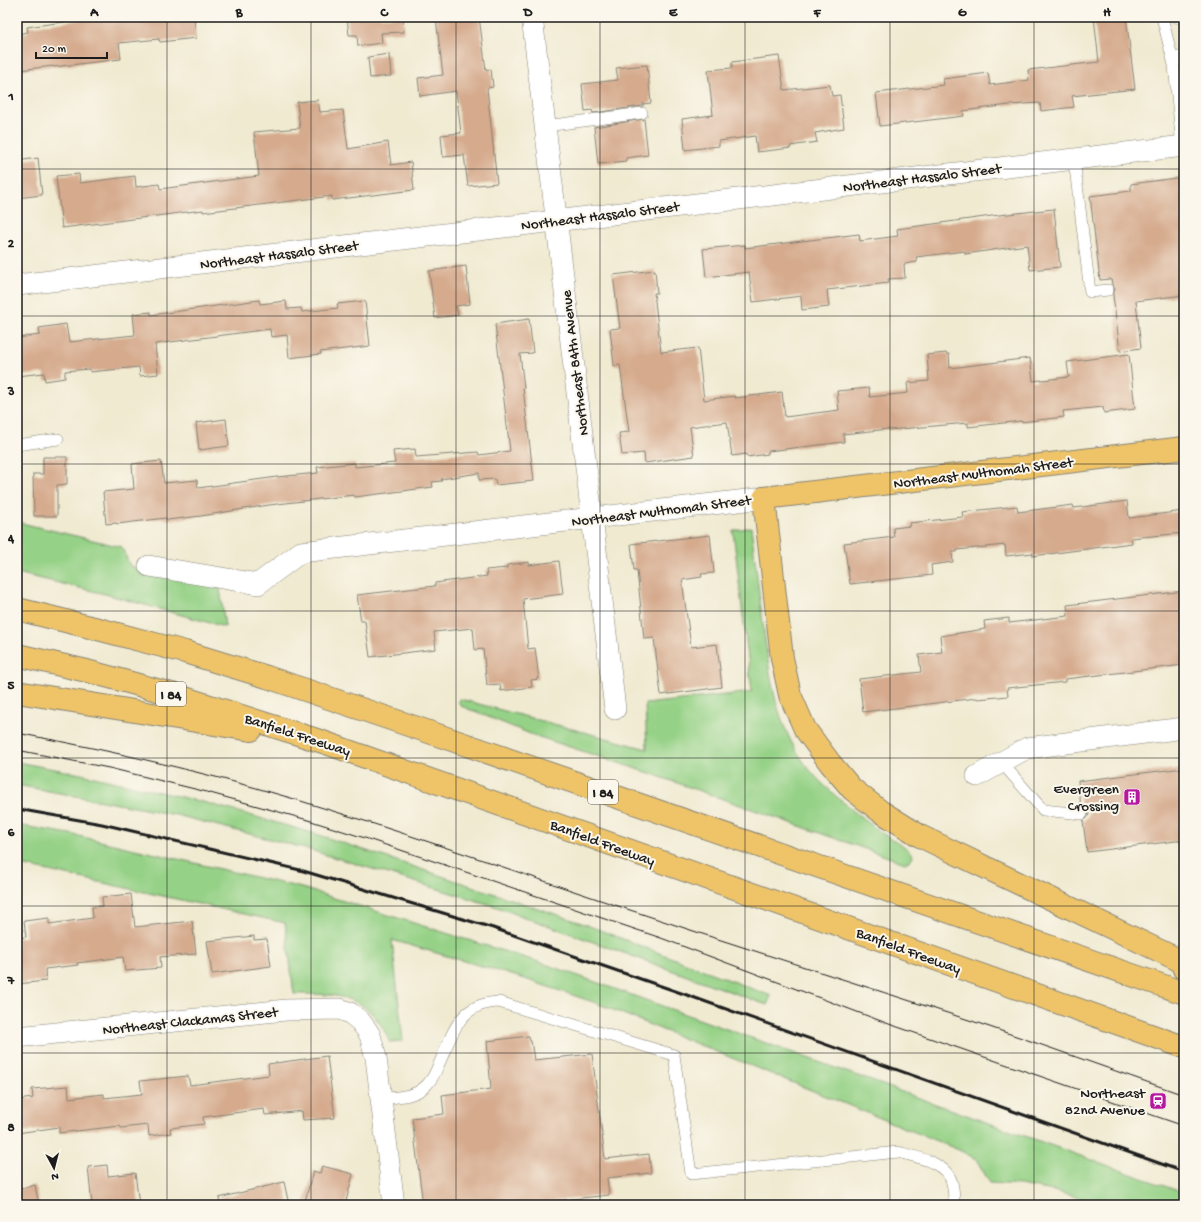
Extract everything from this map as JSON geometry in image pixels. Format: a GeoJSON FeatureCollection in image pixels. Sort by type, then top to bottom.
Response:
{"type":"FeatureCollection","features":[{"type":"Feature","properties":{"kind":"main road","name":"Northeast Multnomah Street"},"geometry":{"type":"LineString","coordinates":[[764,498],[1184,448]]}},
{"type":"Feature","properties":{"kind":"main road"},"geometry":{"type":"LineString","coordinates":[[764,498],[782,658],[790,695],[805,730],[852,789],[880,811],[920,836],[1181,961],[1184,969]]}},
{"type":"Feature","properties":{"kind":"main road","name":"I 84"},"geometry":{"type":"LineString","coordinates":[[17,609],[185,652],[333,699],[1184,993]]}},
{"type":"Feature","properties":{"kind":"main road","name":"Banfield Freeway"},"geometry":{"type":"LineString","coordinates":[[17,654],[172,694],[323,742],[1184,1047]]}},
{"type":"Feature","properties":{"kind":"main road"},"geometry":{"type":"LineString","coordinates":[[17,692],[323,742]]}},
{"type":"Feature","properties":{"kind":"street","name":"Northeast 84th Avenue"},"geometry":{"type":"LineString","coordinates":[[532,17],[615,709]]}},
{"type":"Feature","properties":{"kind":"street","name":"Northeast Hassalo Street"},"geometry":{"type":"LineString","coordinates":[[17,285],[1183,146]]}},
{"type":"Feature","properties":{"kind":"street","name":"Northeast Multnomah Street"},"geometry":{"type":"LineString","coordinates":[[149,566],[258,584],[301,552],[764,498]]}},
{"type":"Feature","properties":{"kind":"street"},"geometry":{"type":"LineString","coordinates":[[977,776],[1027,748],[1184,728]]}},
{"type":"Feature","properties":{"kind":"street","name":"Northeast Clackamas Street"},"geometry":{"type":"LineString","coordinates":[[17,1038],[286,1010],[340,1009],[350,1013],[360,1021],[370,1035],[373,1045],[381,1099]]}},
{"type":"Feature","properties":{"kind":"street"},"geometry":{"type":"LineString","coordinates":[[381,1099],[394,1205]]}},
{"type":"Feature","properties":{"kind":"lane"},"geometry":{"type":"LineString","coordinates":[[1162,17],[1174,65],[1183,146]]}},
{"type":"Feature","properties":{"kind":"lane"},"geometry":{"type":"LineString","coordinates":[[1176,17],[1184,18]]}},
{"type":"Feature","properties":{"kind":"lane"},"geometry":{"type":"LineString","coordinates":[[1174,65],[1179,57],[1184,56]]}},
{"type":"Feature","properties":{"kind":"lane"},"geometry":{"type":"LineString","coordinates":[[546,126],[642,113]]}},
{"type":"Feature","properties":{"kind":"lane"},"geometry":{"type":"LineString","coordinates":[[1074,159],[1090,292],[1108,290]]}},
{"type":"Feature","properties":{"kind":"lane"},"geometry":{"type":"LineString","coordinates":[[17,445],[58,439]]}},
{"type":"Feature","properties":{"kind":"lane"},"geometry":{"type":"LineString","coordinates":[[1001,762],[1043,810],[1082,814]]}},
{"type":"Feature","properties":{"kind":"lane"},"geometry":{"type":"LineString","coordinates":[[381,1099],[415,1094],[423,1089],[433,1078],[457,1023],[473,1007],[487,1002],[499,1002],[674,1055],[691,1174],[898,1152],[926,1160],[946,1171],[952,1182],[954,1205]]}},
{"type":"Feature","properties":{"kind":"green space"},"geometry":{"type":"Polygon","coordinates":[[[17,522],[122,547],[130,566],[220,588],[225,627],[105,594],[17,573],[17,522]]]}},
{"type":"Feature","properties":{"kind":"green space"},"geometry":{"type":"Polygon","coordinates":[[[751,527],[769,669],[779,712],[787,732],[797,751],[810,770],[826,787],[879,831],[902,845],[910,852],[913,856],[912,859],[905,863],[649,773],[533,735],[461,706],[458,701],[460,699],[647,749],[645,704],[752,692],[733,531],[751,527]]]}},
{"type":"Feature","properties":{"kind":"green space"},"geometry":{"type":"Polygon","coordinates":[[[17,762],[81,774],[203,802],[316,834],[579,922],[771,996],[767,1005],[494,906],[300,847],[176,815],[17,785],[17,762]]]}},
{"type":"Feature","properties":{"kind":"green space"},"geometry":{"type":"Polygon","coordinates":[[[17,825],[70,834],[302,888],[548,965],[1184,1193],[1184,1205],[1104,1205],[1054,1191],[1020,1185],[990,1183],[976,1159],[959,1150],[596,1003],[522,978],[392,940],[403,1041],[390,1042],[383,1028],[370,1012],[351,1000],[329,995],[294,994],[285,923],[17,864],[17,825]]]}},
{"type":"Feature","properties":{"kind":"building"},"geometry":{"type":"Polygon","coordinates":[[[101,17],[194,17],[196,38],[160,42],[159,39],[119,43],[121,59],[20,70],[17,34],[28,32],[27,27],[101,17]]]}},
{"type":"Feature","properties":{"kind":"building"},"geometry":{"type":"Polygon","coordinates":[[[347,17],[403,17],[404,32],[381,33],[382,43],[358,46],[357,35],[349,35],[347,17]]]}},
{"type":"Feature","properties":{"kind":"building"},"geometry":{"type":"Polygon","coordinates":[[[479,17],[486,70],[491,69],[493,87],[487,88],[497,183],[468,186],[464,155],[443,157],[441,135],[461,133],[456,91],[420,96],[418,78],[443,75],[436,18],[479,17]]]}},
{"type":"Feature","properties":{"kind":"building"},"geometry":{"type":"Polygon","coordinates":[[[1094,17],[1126,17],[1135,89],[1072,96],[1074,107],[1041,111],[1040,103],[1009,105],[963,111],[964,116],[880,126],[876,93],[944,85],[943,79],[988,73],[990,85],[1029,80],[1028,70],[1099,62],[1094,17]]]}},
{"type":"Feature","properties":{"kind":"building"},"geometry":{"type":"Polygon","coordinates":[[[389,54],[391,76],[370,78],[368,57],[389,54]]]}},
{"type":"Feature","properties":{"kind":"building"},"geometry":{"type":"Polygon","coordinates":[[[779,56],[784,90],[830,85],[832,96],[840,95],[844,128],[815,133],[817,142],[790,146],[791,148],[757,152],[755,136],[719,141],[719,146],[685,150],[682,119],[713,115],[708,70],[732,68],[732,62],[779,56]]]}},
{"type":"Feature","properties":{"kind":"building"},"geometry":{"type":"Polygon","coordinates":[[[647,65],[651,103],[643,104],[643,106],[593,113],[592,110],[585,111],[582,84],[618,80],[616,68],[647,65]]]}},
{"type":"Feature","properties":{"kind":"building"},"geometry":{"type":"Polygon","coordinates":[[[318,100],[320,112],[343,110],[348,149],[388,142],[391,165],[411,162],[414,190],[332,200],[332,196],[203,212],[203,210],[62,228],[56,176],[79,174],[80,183],[135,176],[136,187],[159,184],[160,189],[259,176],[254,132],[300,128],[297,102],[318,100]]]}},
{"type":"Feature","properties":{"kind":"building"},"geometry":{"type":"Polygon","coordinates":[[[644,119],[648,155],[626,158],[626,161],[598,164],[594,127],[644,119]]]}},
{"type":"Feature","properties":{"kind":"building"},"geometry":{"type":"Polygon","coordinates":[[[38,158],[42,195],[17,198],[17,161],[38,158]]]}},
{"type":"Feature","properties":{"kind":"building"},"geometry":{"type":"Polygon","coordinates":[[[1184,177],[1184,295],[1136,301],[1141,348],[1120,351],[1113,295],[1115,289],[1111,279],[1100,280],[1090,196],[1131,191],[1131,184],[1184,177]]]}},
{"type":"Feature","properties":{"kind":"building"},"geometry":{"type":"Polygon","coordinates":[[[1054,209],[1060,267],[1030,270],[1027,245],[965,254],[965,251],[916,257],[917,262],[904,264],[905,278],[888,279],[889,283],[827,290],[829,307],[802,310],[801,296],[753,302],[749,272],[706,277],[703,249],[745,245],[745,248],[859,234],[860,241],[898,236],[897,229],[1054,209]]]}},
{"type":"Feature","properties":{"kind":"building"},"geometry":{"type":"Polygon","coordinates":[[[466,266],[470,304],[456,306],[458,315],[435,318],[429,271],[466,266]]]}},
{"type":"Feature","properties":{"kind":"building"},"geometry":{"type":"Polygon","coordinates":[[[655,270],[657,293],[654,293],[661,352],[698,348],[704,400],[782,392],[785,417],[839,410],[837,391],[869,388],[870,397],[908,393],[907,383],[929,381],[927,355],[949,354],[950,368],[1030,358],[1033,381],[1069,377],[1067,362],[1129,354],[1135,409],[1104,413],[1103,407],[1063,411],[1064,417],[1021,422],[968,427],[968,423],[843,434],[844,442],[768,451],[768,454],[747,457],[746,454],[732,456],[727,422],[690,427],[694,456],[645,463],[644,453],[622,455],[619,433],[629,432],[620,365],[614,366],[610,329],[620,328],[613,275],[655,270]]]}},
{"type":"Feature","properties":{"kind":"building"},"geometry":{"type":"Polygon","coordinates":[[[259,300],[260,304],[286,301],[287,309],[301,308],[302,312],[338,308],[337,304],[365,301],[370,346],[320,352],[321,354],[289,358],[287,335],[271,337],[270,329],[155,344],[158,374],[140,376],[139,367],[90,372],[90,369],[65,371],[65,378],[45,381],[44,373],[17,376],[17,338],[40,335],[39,328],[66,324],[69,342],[135,335],[133,314],[151,312],[151,315],[259,300]]]}},
{"type":"Feature","properties":{"kind":"building"},"geometry":{"type":"Polygon","coordinates":[[[529,319],[533,353],[520,354],[534,481],[496,485],[495,479],[479,480],[479,473],[441,479],[442,481],[432,482],[433,487],[355,497],[354,495],[269,505],[167,520],[166,518],[106,524],[103,492],[134,489],[132,464],[161,461],[164,483],[197,480],[198,488],[318,473],[317,467],[355,463],[355,467],[395,463],[393,451],[415,449],[416,457],[478,452],[479,455],[510,451],[495,324],[529,319]]]}},
{"type":"Feature","properties":{"kind":"building"},"geometry":{"type":"Polygon","coordinates":[[[226,419],[229,446],[199,450],[196,423],[226,419]]]}},
{"type":"Feature","properties":{"kind":"building"},"geometry":{"type":"Polygon","coordinates":[[[43,457],[67,457],[67,484],[57,485],[57,516],[34,516],[33,474],[43,474],[43,457]]]}},
{"type":"Feature","properties":{"kind":"building"},"geometry":{"type":"Polygon","coordinates":[[[1127,501],[1129,518],[1184,511],[1184,533],[1131,538],[1132,543],[1033,556],[1033,553],[1006,556],[1005,545],[957,550],[957,552],[952,552],[953,562],[931,565],[932,575],[850,584],[844,543],[894,537],[893,528],[910,526],[909,523],[963,517],[962,512],[1017,506],[1018,512],[1073,505],[1074,508],[1127,501]]]}},
{"type":"Feature","properties":{"kind":"building"},"geometry":{"type":"Polygon","coordinates":[[[710,535],[714,573],[701,574],[702,577],[682,580],[691,647],[717,644],[722,687],[661,695],[654,638],[644,639],[637,570],[634,570],[631,544],[710,535]]]}},
{"type":"Feature","properties":{"kind":"building"},"geometry":{"type":"Polygon","coordinates":[[[559,561],[563,594],[523,599],[528,649],[535,648],[539,679],[531,680],[532,687],[501,691],[500,684],[487,685],[483,649],[475,650],[473,628],[434,632],[436,649],[370,657],[365,621],[361,621],[357,595],[435,586],[435,583],[487,576],[486,570],[507,568],[507,565],[529,562],[529,565],[559,561]]]}},
{"type":"Feature","properties":{"kind":"building"},"geometry":{"type":"Polygon","coordinates":[[[1184,591],[1184,665],[1065,679],[1065,682],[1007,688],[1008,696],[977,698],[863,712],[859,679],[921,672],[919,655],[942,652],[940,636],[985,629],[984,621],[1009,618],[1009,623],[1068,616],[1067,605],[1184,591]]]}},
{"type":"Feature","properties":{"kind":"building","name":"Evergreen Crossing"},"geometry":{"type":"Polygon","coordinates":[[[1184,768],[1184,840],[1087,852],[1083,821],[1089,814],[1086,809],[1081,807],[1078,781],[1184,768]]]}},
{"type":"Feature","properties":{"kind":"building"},"geometry":{"type":"Polygon","coordinates":[[[131,894],[135,927],[192,921],[196,954],[160,957],[161,968],[125,971],[123,957],[77,963],[78,965],[45,969],[46,981],[17,984],[17,938],[26,937],[24,921],[49,918],[49,924],[93,918],[92,907],[103,906],[102,897],[131,894]]]}},
{"type":"Feature","properties":{"kind":"building"},"geometry":{"type":"Polygon","coordinates":[[[254,936],[254,940],[267,939],[271,966],[212,974],[207,941],[254,936]]]}},
{"type":"Feature","properties":{"kind":"building"},"geometry":{"type":"Polygon","coordinates":[[[529,1036],[534,1060],[592,1054],[605,1159],[649,1154],[651,1173],[607,1178],[609,1195],[518,1205],[423,1205],[412,1118],[444,1114],[442,1095],[491,1089],[487,1041],[529,1036]]]}},
{"type":"Feature","properties":{"kind":"building"},"geometry":{"type":"Polygon","coordinates":[[[327,1056],[335,1118],[303,1120],[302,1111],[265,1115],[264,1109],[203,1117],[204,1124],[170,1128],[171,1133],[149,1136],[148,1125],[121,1128],[120,1126],[59,1133],[59,1127],[17,1133],[17,1100],[33,1098],[32,1089],[68,1086],[69,1098],[104,1094],[104,1098],[142,1094],[140,1081],[188,1076],[190,1085],[269,1075],[268,1064],[327,1056]]]}},
{"type":"Feature","properties":{"kind":"building"},"geometry":{"type":"Polygon","coordinates":[[[107,1165],[108,1176],[135,1173],[139,1205],[92,1205],[88,1167],[107,1165]]]}},
{"type":"Feature","properties":{"kind":"building"},"geometry":{"type":"Polygon","coordinates":[[[322,1166],[353,1174],[345,1205],[304,1205],[313,1171],[320,1173],[322,1166]]]}},
{"type":"Feature","properties":{"kind":"building"},"geometry":{"type":"Polygon","coordinates":[[[284,1182],[289,1205],[220,1205],[219,1198],[284,1182]]]}},
{"type":"Feature","properties":{"kind":"building"},"geometry":{"type":"Polygon","coordinates":[[[35,1185],[39,1205],[17,1205],[17,1190],[35,1185]]]}},
{"type":"Feature","properties":{"kind":"tram line"},"geometry":{"type":"LineString","coordinates":[[17,733],[176,767],[333,811],[445,847],[672,924],[969,1020],[1184,1095]]}},
{"type":"Feature","properties":{"kind":"tram line"},"geometry":{"type":"LineString","coordinates":[[17,750],[109,768],[203,791],[308,820],[368,839],[661,938],[889,1024],[1184,1126]]}},
{"type":"Feature","properties":{"kind":"railway"},"geometry":{"type":"LineString","coordinates":[[17,809],[102,824],[300,870],[493,928],[684,994],[1184,1172]]}},
{"type":"Feature","properties":{"kind":"place","name":"Evergreen Crossing"},"geometry":{"type":"Point","coordinates":[1132,797]}},
{"type":"Feature","properties":{"kind":"place","name":"Northeast 82nd Avenue"},"geometry":{"type":"Point","coordinates":[1158,1101]}}]}
